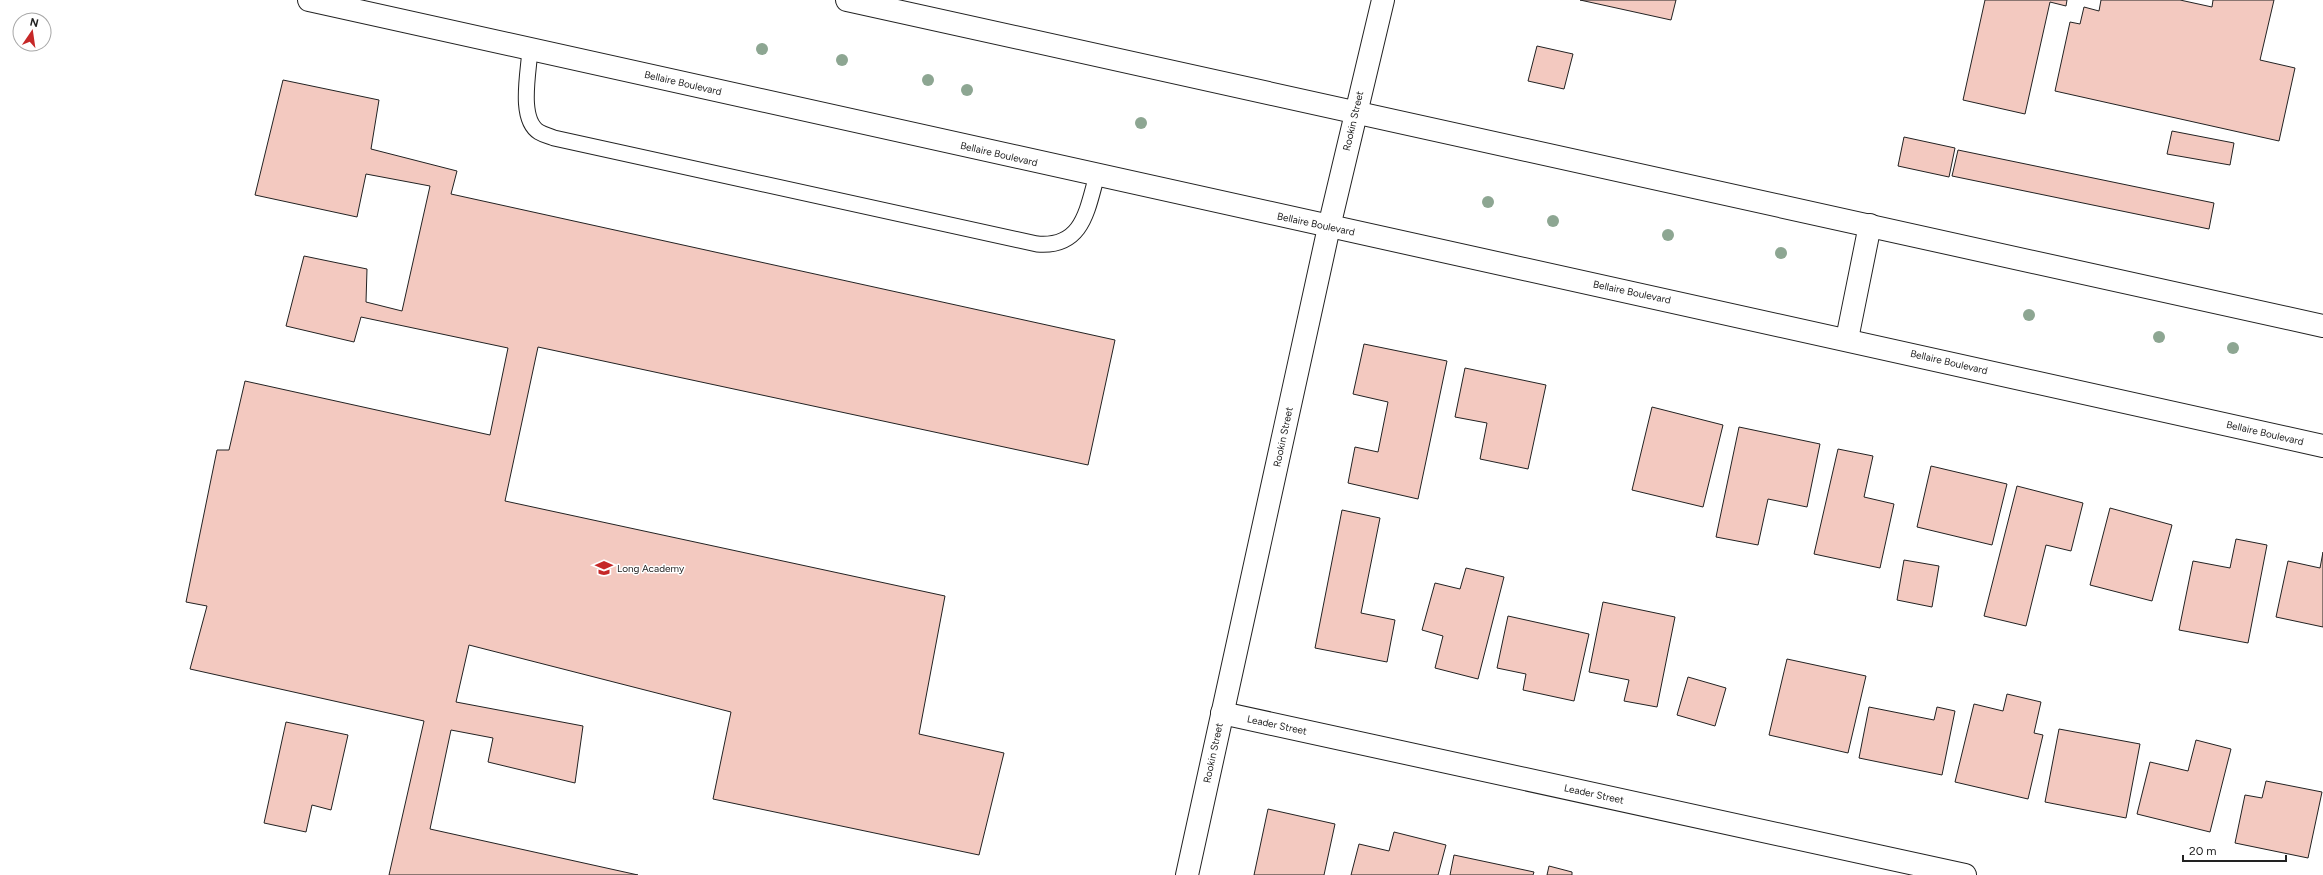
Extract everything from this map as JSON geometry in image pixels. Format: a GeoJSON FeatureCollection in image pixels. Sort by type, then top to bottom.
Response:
{"type":"FeatureCollection","features":[{"type":"Feature","properties":{"kind":"main road","name":"Bellaire Boulevard"},"geometry":{"type":"LineString","coordinates":[[309,0],[1097,175],[1847,339],[2323,446]]}},
{"type":"Feature","properties":{"kind":"main road"},"geometry":{"type":"LineString","coordinates":[[847,0],[1870,224],[2323,326]]}},
{"type":"Feature","properties":{"kind":"main road","name":"Rookin Street"},"geometry":{"type":"LineString","coordinates":[[1187,875],[1329,226],[1355,112],[1383,0]]}},
{"type":"Feature","properties":{"kind":"main road"},"geometry":{"type":"LineString","coordinates":[[1847,339],[1870,224]]}},
{"type":"Feature","properties":{"kind":"main road","name":"Leader Street"},"geometry":{"type":"LineString","coordinates":[[1222,713],[1965,875]]}},
{"type":"Feature","properties":{"kind":"lane"},"geometry":{"type":"LineString","coordinates":[[530,49],[526,110],[530,122],[539,132],[554,138],[1037,244],[1052,246],[1068,239],[1084,219],[1097,175]]}},
{"type":"Feature","properties":{"kind":"building"},"geometry":{"type":"Polygon","coordinates":[[[1580,0],[1676,0],[1671,20],[1580,0]]]}},
{"type":"Feature","properties":{"kind":"building"},"geometry":{"type":"Polygon","coordinates":[[[1985,0],[2067,0],[2066,6],[2050,2],[2025,114],[1963,100],[1985,0]]]}},
{"type":"Feature","properties":{"kind":"building"},"geometry":{"type":"Polygon","coordinates":[[[2101,0],[2180,0],[2212,7],[2213,0],[2274,0],[2260,60],[2295,68],[2279,141],[2055,91],[2070,22],[2080,24],[2084,7],[2099,11],[2101,0]]]}},
{"type":"Feature","properties":{"kind":"building"},"geometry":{"type":"Polygon","coordinates":[[[1537,46],[1573,54],[1564,89],[1528,81],[1537,46]]]}},
{"type":"Feature","properties":{"kind":"building"},"geometry":{"type":"Polygon","coordinates":[[[283,80],[379,100],[371,149],[457,171],[451,194],[1115,340],[1088,465],[538,347],[505,501],[945,596],[919,734],[1004,753],[979,855],[713,799],[731,712],[469,645],[456,702],[583,726],[575,783],[488,762],[493,738],[451,730],[430,829],[638,875],[389,875],[424,721],[190,669],[207,606],[186,602],[217,450],[229,450],[245,381],[490,435],[508,348],[361,317],[354,342],[286,326],[304,256],[367,269],[366,302],[402,311],[430,186],[366,174],[357,217],[255,195],[283,80]]]}},
{"type":"Feature","properties":{"kind":"building"},"geometry":{"type":"Polygon","coordinates":[[[2172,131],[2234,143],[2230,165],[2167,154],[2172,131]]]}},
{"type":"Feature","properties":{"kind":"building"},"geometry":{"type":"Polygon","coordinates":[[[1904,137],[1955,148],[1949,177],[1898,166],[1904,137]]]}},
{"type":"Feature","properties":{"kind":"building"},"geometry":{"type":"Polygon","coordinates":[[[1958,150],[2214,203],[2209,229],[1952,176],[1958,150]]]}},
{"type":"Feature","properties":{"kind":"building"},"geometry":{"type":"Polygon","coordinates":[[[1364,344],[1447,361],[1418,499],[1348,483],[1355,447],[1378,452],[1388,402],[1353,394],[1364,344]]]}},
{"type":"Feature","properties":{"kind":"building"},"geometry":{"type":"Polygon","coordinates":[[[1465,368],[1546,385],[1528,469],[1480,459],[1487,423],[1455,417],[1465,368]]]}},
{"type":"Feature","properties":{"kind":"building"},"geometry":{"type":"Polygon","coordinates":[[[1652,407],[1723,425],[1703,507],[1632,490],[1652,407]]]}},
{"type":"Feature","properties":{"kind":"building"},"geometry":{"type":"Polygon","coordinates":[[[1739,427],[1820,444],[1807,507],[1768,499],[1758,545],[1716,537],[1739,427]]]}},
{"type":"Feature","properties":{"kind":"building"},"geometry":{"type":"Polygon","coordinates":[[[1838,449],[1873,456],[1864,497],[1894,504],[1880,568],[1814,554],[1838,449]]]}},
{"type":"Feature","properties":{"kind":"building"},"geometry":{"type":"Polygon","coordinates":[[[1931,466],[2007,484],[1992,545],[1917,527],[1931,466]]]}},
{"type":"Feature","properties":{"kind":"building"},"geometry":{"type":"Polygon","coordinates":[[[2017,486],[2083,503],[2071,551],[2046,545],[2026,626],[1984,616],[2017,486]]]}},
{"type":"Feature","properties":{"kind":"building"},"geometry":{"type":"Polygon","coordinates":[[[2110,508],[2172,525],[2152,601],[2090,585],[2110,508]]]}},
{"type":"Feature","properties":{"kind":"building"},"geometry":{"type":"Polygon","coordinates":[[[1342,510],[1380,518],[1361,613],[1395,620],[1387,662],[1315,648],[1342,510]]]}},
{"type":"Feature","properties":{"kind":"building"},"geometry":{"type":"Polygon","coordinates":[[[2236,539],[2267,545],[2248,643],[2179,630],[2193,561],[2230,568],[2236,539]]]}},
{"type":"Feature","properties":{"kind":"building"},"geometry":{"type":"Polygon","coordinates":[[[2323,552],[2323,627],[2276,617],[2288,561],[2320,568],[2323,552]]]}},
{"type":"Feature","properties":{"kind":"building"},"geometry":{"type":"Polygon","coordinates":[[[1904,560],[1939,566],[1932,607],[1897,600],[1904,560]]]}},
{"type":"Feature","properties":{"kind":"building"},"geometry":{"type":"Polygon","coordinates":[[[1466,568],[1504,577],[1478,679],[1435,668],[1443,636],[1422,630],[1435,583],[1460,589],[1466,568]]]}},
{"type":"Feature","properties":{"kind":"building"},"geometry":{"type":"Polygon","coordinates":[[[1603,602],[1675,617],[1657,707],[1624,701],[1629,680],[1589,672],[1603,602]]]}},
{"type":"Feature","properties":{"kind":"building"},"geometry":{"type":"Polygon","coordinates":[[[1508,616],[1589,634],[1574,701],[1523,690],[1526,674],[1497,668],[1508,616]]]}},
{"type":"Feature","properties":{"kind":"building"},"geometry":{"type":"Polygon","coordinates":[[[1787,659],[1866,676],[1848,753],[1769,735],[1787,659]]]}},
{"type":"Feature","properties":{"kind":"building"},"geometry":{"type":"Polygon","coordinates":[[[1688,677],[1726,688],[1715,726],[1677,715],[1688,677]]]}},
{"type":"Feature","properties":{"kind":"building"},"geometry":{"type":"Polygon","coordinates":[[[2007,694],[2041,702],[2034,733],[2043,735],[2028,799],[1955,782],[1974,704],[2003,711],[2007,694]]]}},
{"type":"Feature","properties":{"kind":"building"},"geometry":{"type":"Polygon","coordinates":[[[1869,707],[1934,720],[1937,707],[1955,711],[1942,775],[1859,758],[1869,707]]]}},
{"type":"Feature","properties":{"kind":"building"},"geometry":{"type":"Polygon","coordinates":[[[286,722],[348,735],[331,810],[312,805],[306,832],[264,823],[286,722]]]}},
{"type":"Feature","properties":{"kind":"building"},"geometry":{"type":"Polygon","coordinates":[[[2059,729],[2140,744],[2126,818],[2045,802],[2059,729]]]}},
{"type":"Feature","properties":{"kind":"building"},"geometry":{"type":"Polygon","coordinates":[[[2196,740],[2231,749],[2210,832],[2137,814],[2150,762],[2188,771],[2196,740]]]}},
{"type":"Feature","properties":{"kind":"building"},"geometry":{"type":"Polygon","coordinates":[[[2266,781],[2322,792],[2308,858],[2235,843],[2245,795],[2262,798],[2266,781]]]}},
{"type":"Feature","properties":{"kind":"building"},"geometry":{"type":"Polygon","coordinates":[[[1268,809],[1335,824],[1324,875],[1254,875],[1268,809]]]}},
{"type":"Feature","properties":{"kind":"building"},"geometry":{"type":"Polygon","coordinates":[[[1394,832],[1446,845],[1438,875],[1351,875],[1359,844],[1389,851],[1394,832]]]}},
{"type":"Feature","properties":{"kind":"building"},"geometry":{"type":"Polygon","coordinates":[[[1454,855],[1534,872],[1533,875],[1450,875],[1454,855]]]}},
{"type":"Feature","properties":{"kind":"building"},"geometry":{"type":"Polygon","coordinates":[[[1549,866],[1572,872],[1572,875],[1547,875],[1549,866]]]}},
{"type":"Feature","properties":{"kind":"place","name":"Long Academy"},"geometry":{"type":"Point","coordinates":[604,568]}}]}
